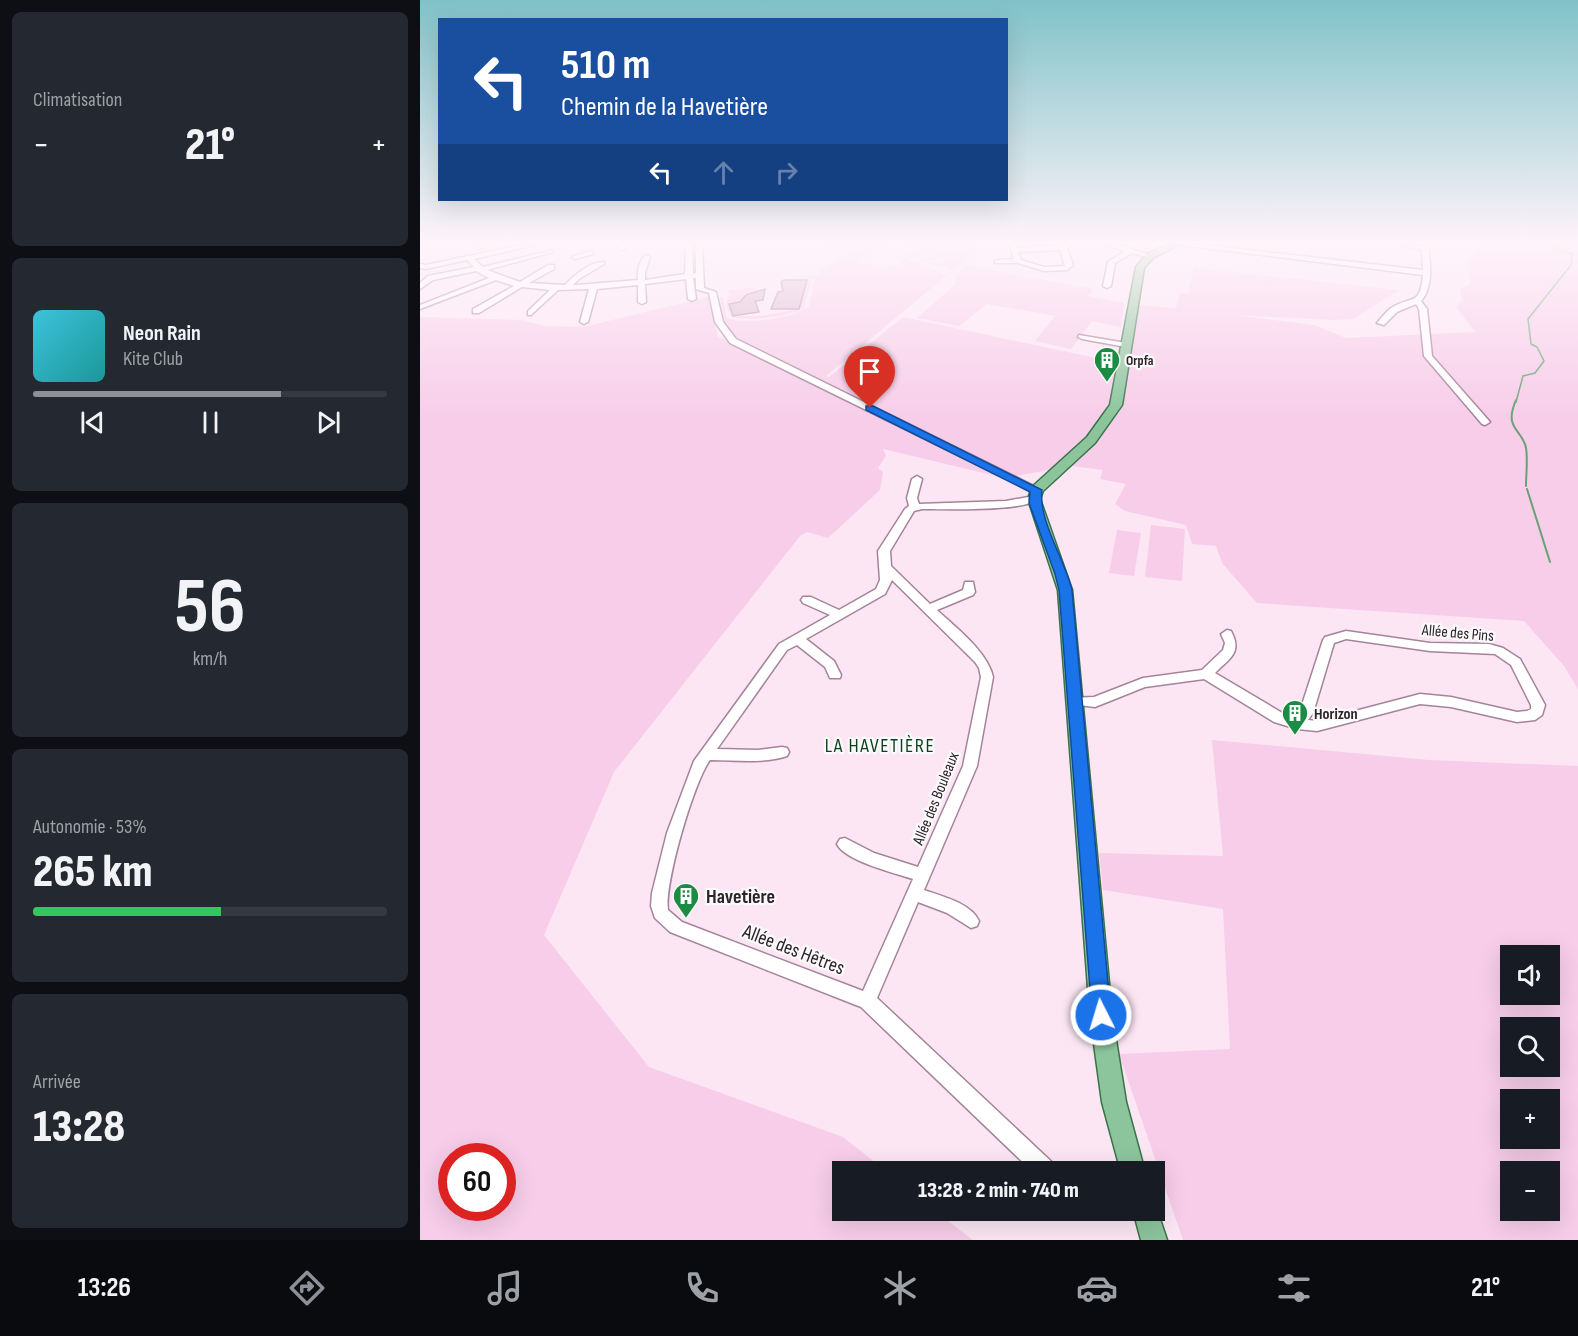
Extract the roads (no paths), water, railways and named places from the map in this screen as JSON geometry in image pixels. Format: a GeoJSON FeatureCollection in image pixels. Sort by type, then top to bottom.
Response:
{"type":"FeatureCollection","features":[{"type":"Feature","properties":{"kind":"main road"},"geometry":{"type":"LineString","coordinates":[[1130,1161],[1114,1102],[1105,1046],[1065,590],[1036,500],[1102,428],[1116,405],[1134,302]]}},
{"type":"Feature","properties":{"kind":"main road"},"geometry":{"type":"LineString","coordinates":[[1148,1221],[1154,1240]]}},
{"type":"Feature","properties":{"kind":"street"},"geometry":{"type":"LineString","coordinates":[[422,307],[435,302]]}},
{"type":"Feature","properties":{"kind":"street"},"geometry":{"type":"LineString","coordinates":[[476,311],[493,302]]}},
{"type":"Feature","properties":{"kind":"street"},"geometry":{"type":"LineString","coordinates":[[531,313],[542,302]]}},
{"type":"Feature","properties":{"kind":"street"},"geometry":{"type":"LineString","coordinates":[[585,322],[590,302]]}},
{"type":"Feature","properties":{"kind":"street"},"geometry":{"type":"LineString","coordinates":[[714,302],[719,322],[733,342],[1036,500]]}},
{"type":"Feature","properties":{"kind":"street"},"geometry":{"type":"LineString","coordinates":[[1381,323],[1394,310],[1416,302]]}},
{"type":"Feature","properties":{"kind":"street"},"geometry":{"type":"LineString","coordinates":[[1419,302],[1423,309],[1428,356],[1485,423]]}},
{"type":"Feature","properties":{"kind":"street"},"geometry":{"type":"LineString","coordinates":[[1082,336],[1126,345]]}},
{"type":"Feature","properties":{"kind":"street"},"geometry":{"type":"LineString","coordinates":[[915,508],[912,498],[917,479]]}},
{"type":"Feature","properties":{"kind":"street"},"geometry":{"type":"LineString","coordinates":[[911,594],[880,591],[886,580],[884,551],[903,517],[915,508],[1006,504],[1036,500]]}},
{"type":"Feature","properties":{"kind":"street","name":"Allée des Bouleaux"},"geometry":{"type":"LineString","coordinates":[[867,1001],[970,766],[987,676],[985,667],[979,659],[930,608],[911,594],[885,567]]}},
{"type":"Feature","properties":{"kind":"street"},"geometry":{"type":"LineString","coordinates":[[930,608],[969,592],[969,585]]}},
{"type":"Feature","properties":{"kind":"street","name":"Allée des Hêtres"},"geometry":{"type":"LineString","coordinates":[[880,591],[783,647],[706,754],[692,780],[664,877],[659,906],[663,918],[676,927],[867,1001],[1036,1161]]}},
{"type":"Feature","properties":{"kind":"street"},"geometry":{"type":"LineString","coordinates":[[807,600],[838,614]]}},
{"type":"Feature","properties":{"kind":"street"},"geometry":{"type":"LineString","coordinates":[[1075,701],[1095,702],[1143,682],[1206,674],[1228,652],[1231,643],[1227,634]]}},
{"type":"Feature","properties":{"kind":"street","name":"Allée des Pins"},"geometry":{"type":"LineString","coordinates":[[1206,674],[1279,718],[1297,724],[1317,726],[1420,699],[1451,702],[1516,717],[1530,716],[1537,711],[1538,705],[1516,662],[1499,651],[1430,647],[1346,635],[1329,640],[1306,713],[1297,724]]}},
{"type":"Feature","properties":{"kind":"street"},"geometry":{"type":"LineString","coordinates":[[796,638],[830,664],[835,675]]}},
{"type":"Feature","properties":{"kind":"street"},"geometry":{"type":"LineString","coordinates":[[706,754],[758,755],[782,752]]}},
{"type":"Feature","properties":{"kind":"street"},"geometry":{"type":"LineString","coordinates":[[845,844],[869,858],[922,875]]}},
{"type":"Feature","properties":{"kind":"street"},"geometry":{"type":"LineString","coordinates":[[914,893],[953,908],[971,921]]}},
{"type":"Feature","properties":{"kind":"waterway"},"geometry":{"type":"LineString","coordinates":[[1516,402],[1523,376],[1535,373],[1544,361],[1537,347],[1531,344],[1528,319],[1542,302]]}},
{"type":"Feature","properties":{"kind":"waterway"},"geometry":{"type":"LineString","coordinates":[[1516,400],[1512,417],[1526,448],[1526,486]]}},
{"type":"Feature","properties":{"kind":"waterway"},"geometry":{"type":"LineString","coordinates":[[1527,489],[1550,562]]}},
{"type":"Feature","properties":{"kind":"place","name":"Orpfa"},"geometry":{"type":"Point","coordinates":[1107,383]}},
{"type":"Feature","properties":{"kind":"place","name":"Horizon"},"geometry":{"type":"Point","coordinates":[1295,736]}},
{"type":"Feature","properties":{"kind":"place","name":"Havetière"},"geometry":{"type":"Point","coordinates":[686,919]}},
{"type":"Feature","properties":{"kind":"district","name":"LA HAVETIÈRE"},"geometry":{"type":"Point","coordinates":[880,745]}}]}
